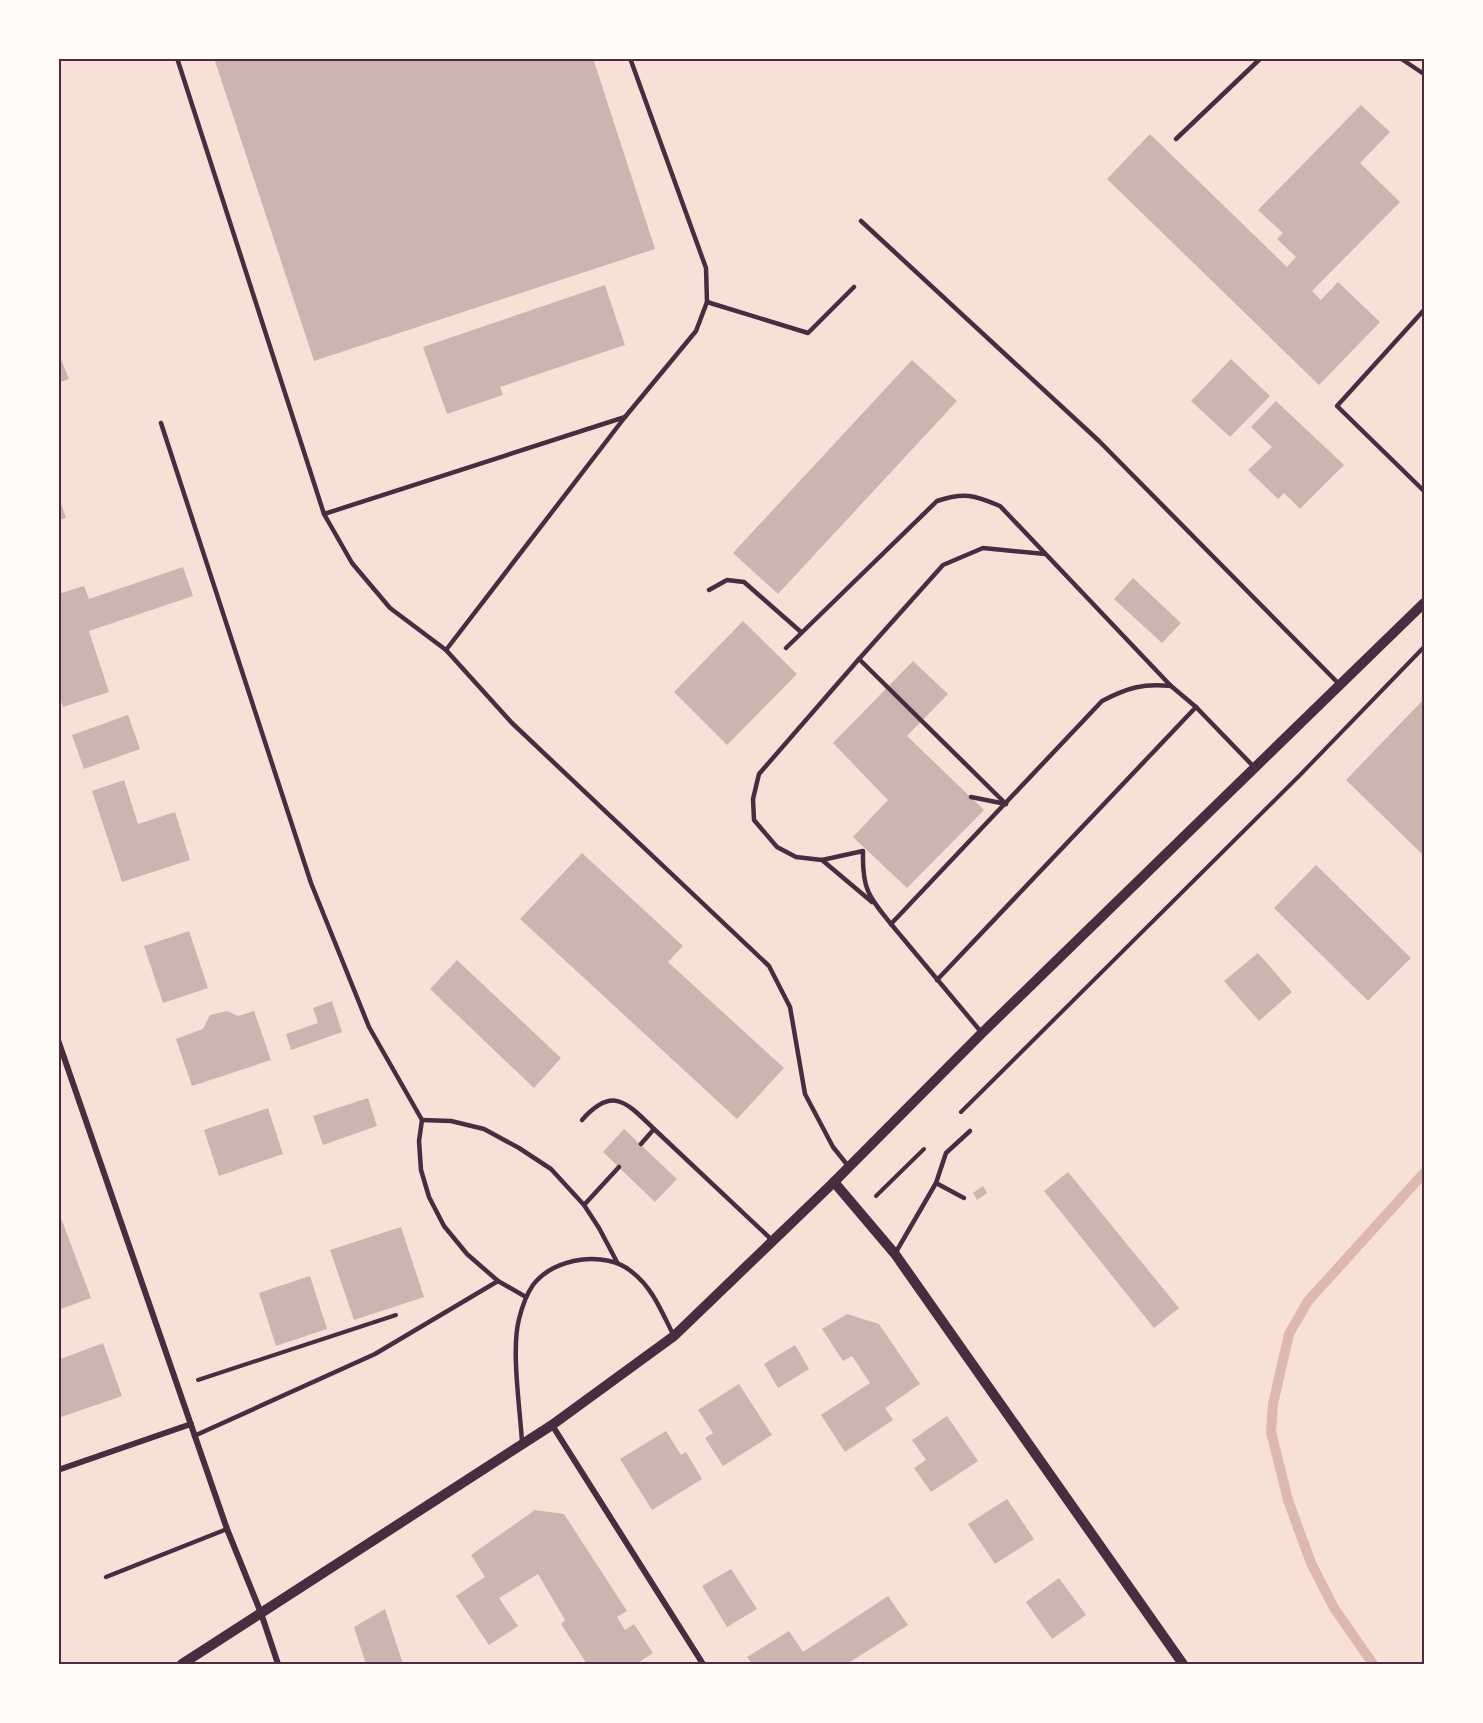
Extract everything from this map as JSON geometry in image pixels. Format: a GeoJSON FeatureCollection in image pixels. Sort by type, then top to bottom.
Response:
{"type":"FeatureCollection","features":[{"type":"Feature","properties":{"kind":"street"},"geometry":{"type":"LineString","coordinates":[[182,1665],[552,1425],[674,1336],[834,1182],[982,1033],[1254,767],[1425,603]]}},
{"type":"Feature","properties":{"kind":"street"},"geometry":{"type":"LineString","coordinates":[[58,1040],[227,1529],[261,1613],[278,1665]]}},
{"type":"Feature","properties":{"kind":"street"},"geometry":{"type":"LineString","coordinates":[[834,1182],[895,1254],[1183,1665]]}},
{"type":"Feature","properties":{"kind":"street"},"geometry":{"type":"LineString","coordinates":[[58,1470],[191,1424]]}},
{"type":"Feature","properties":{"kind":"street"},"geometry":{"type":"LineString","coordinates":[[552,1425],[703,1665]]}},
{"type":"Feature","properties":{"kind":"lane"},"geometry":{"type":"LineString","coordinates":[[177,58],[324,514],[352,563],[390,608],[446,650],[512,723],[769,966],[790,1007],[805,1094],[833,1147],[849,1167]]}},
{"type":"Feature","properties":{"kind":"lane"},"geometry":{"type":"LineString","coordinates":[[446,650],[625,417],[696,332],[707,302],[706,268],[630,58]]}},
{"type":"Feature","properties":{"kind":"lane"},"geometry":{"type":"LineString","coordinates":[[1176,139],[1261,58]]}},
{"type":"Feature","properties":{"kind":"lane"},"geometry":{"type":"LineString","coordinates":[[1400,58],[1425,74]]}},
{"type":"Feature","properties":{"kind":"lane"},"geometry":{"type":"LineString","coordinates":[[861,221],[1099,441],[1340,685]]}},
{"type":"Feature","properties":{"kind":"lane"},"geometry":{"type":"LineString","coordinates":[[707,302],[808,333],[854,287]]}},
{"type":"Feature","properties":{"kind":"lane"},"geometry":{"type":"LineString","coordinates":[[1425,310],[1337,406],[1425,491]]}},
{"type":"Feature","properties":{"kind":"lane"},"geometry":{"type":"LineString","coordinates":[[324,514],[625,417]]}},
{"type":"Feature","properties":{"kind":"lane"},"geometry":{"type":"LineString","coordinates":[[161,423],[311,883],[369,1027],[422,1120],[419,1141],[422,1170],[429,1197],[444,1226],[467,1254],[498,1281],[526,1297]]}},
{"type":"Feature","properties":{"kind":"lane"},"geometry":{"type":"LineString","coordinates":[[786,648],[937,501],[955,495],[974,495],[1000,506],[1171,686],[1196,707],[1254,767]]}},
{"type":"Feature","properties":{"kind":"lane"},"geometry":{"type":"LineString","coordinates":[[982,1033],[875,904],[864,885],[862,851],[822,860],[796,856],[777,846],[754,820],[753,799],[759,774],[943,565],[983,548],[1045,554]]}},
{"type":"Feature","properties":{"kind":"lane"},"geometry":{"type":"LineString","coordinates":[[709,590],[727,580],[744,582],[801,632]]}},
{"type":"Feature","properties":{"kind":"lane"},"geometry":{"type":"LineString","coordinates":[[859,659],[1006,804]]}},
{"type":"Feature","properties":{"kind":"lane"},"geometry":{"type":"LineString","coordinates":[[891,924],[1102,701],[1124,690],[1150,684],[1171,686]]}},
{"type":"Feature","properties":{"kind":"lane"},"geometry":{"type":"LineString","coordinates":[[937,980],[1196,707]]}},
{"type":"Feature","properties":{"kind":"lane"},"geometry":{"type":"LineString","coordinates":[[971,797],[1006,804]]}},
{"type":"Feature","properties":{"kind":"lane"},"geometry":{"type":"LineString","coordinates":[[822,860],[875,904]]}},
{"type":"Feature","properties":{"kind":"lane"},"geometry":{"type":"LineString","coordinates":[[582,1120],[594,1107],[613,1100],[628,1104],[773,1241]]}},
{"type":"Feature","properties":{"kind":"lane"},"geometry":{"type":"LineString","coordinates":[[422,1120],[451,1121],[484,1129],[551,1169],[584,1205],[617,1262]]}},
{"type":"Feature","properties":{"kind":"lane"},"geometry":{"type":"LineString","coordinates":[[641,1144],[654,1129]]}},
{"type":"Feature","properties":{"kind":"lane"},"geometry":{"type":"LineString","coordinates":[[895,1254],[936,1183],[946,1153],[970,1131]]}},
{"type":"Feature","properties":{"kind":"lane"},"geometry":{"type":"LineString","coordinates":[[584,1205],[619,1167]]}},
{"type":"Feature","properties":{"kind":"lane"},"geometry":{"type":"LineString","coordinates":[[936,1183],[964,1198]]}},
{"type":"Feature","properties":{"kind":"lane"},"geometry":{"type":"LineString","coordinates":[[522,1444],[516,1339],[518,1320],[533,1284],[543,1274],[561,1266],[599,1258],[617,1262],[650,1289],[674,1336]]}},
{"type":"Feature","properties":{"kind":"lane"},"geometry":{"type":"LineString","coordinates":[[195,1436],[375,1354],[498,1281]]}},
{"type":"Feature","properties":{"kind":"lane"},"geometry":{"type":"LineString","coordinates":[[106,1577],[227,1529]]}},
{"type":"Feature","properties":{"kind":"path"},"geometry":{"type":"LineString","coordinates":[[954,1119],[1301,774],[1425,647]]}},
{"type":"Feature","properties":{"kind":"path"},"geometry":{"type":"LineString","coordinates":[[860,1212],[928,1145]]}},
{"type":"Feature","properties":{"kind":"path"},"geometry":{"type":"LineString","coordinates":[[178,1386],[399,1314]]}},
{"type":"Feature","properties":{"kind":"building"},"geometry":{"type":"Polygon","coordinates":[[[214,58],[593,58],[655,249],[314,361],[214,58]]]}},
{"type":"Feature","properties":{"kind":"building"},"geometry":{"type":"Polygon","coordinates":[[[1361,105],[1390,132],[1360,163],[1400,202],[1312,291],[1321,300],[1338,282],[1380,322],[1319,385],[1107,179],[1150,134],[1287,267],[1296,257],[1277,239],[1283,233],[1258,210],[1361,105]]]}},
{"type":"Feature","properties":{"kind":"building"},"geometry":{"type":"Polygon","coordinates":[[[605,285],[625,345],[500,387],[503,395],[447,414],[423,347],[605,285]]]}},
{"type":"Feature","properties":{"kind":"building"},"geometry":{"type":"Polygon","coordinates":[[[58,352],[69,379],[58,383],[58,352]]]}},
{"type":"Feature","properties":{"kind":"building"},"geometry":{"type":"Polygon","coordinates":[[[1231,359],[1270,396],[1230,437],[1191,401],[1231,359]]]}},
{"type":"Feature","properties":{"kind":"building"},"geometry":{"type":"Polygon","coordinates":[[[912,360],[957,401],[778,594],[733,553],[912,360]]]}},
{"type":"Feature","properties":{"kind":"building"},"geometry":{"type":"Polygon","coordinates":[[[1276,401],[1344,465],[1300,509],[1284,493],[1278,499],[1248,470],[1272,447],[1251,427],[1276,401]]]}},
{"type":"Feature","properties":{"kind":"building"},"geometry":{"type":"Polygon","coordinates":[[[58,495],[66,518],[58,520],[58,495]]]}},
{"type":"Feature","properties":{"kind":"building"},"geometry":{"type":"Polygon","coordinates":[[[183,567],[193,596],[89,631],[109,692],[63,707],[58,692],[58,594],[84,586],[89,599],[183,567]]]}},
{"type":"Feature","properties":{"kind":"building"},"geometry":{"type":"Polygon","coordinates":[[[1133,578],[1181,623],[1162,643],[1114,599],[1133,578]]]}},
{"type":"Feature","properties":{"kind":"building"},"geometry":{"type":"Polygon","coordinates":[[[743,621],[797,674],[727,745],[674,692],[743,621]]]}},
{"type":"Feature","properties":{"kind":"building"},"geometry":{"type":"Polygon","coordinates":[[[913,661],[948,694],[907,736],[984,810],[907,888],[853,837],[888,800],[833,743],[913,661]]]}},
{"type":"Feature","properties":{"kind":"building"},"geometry":{"type":"Polygon","coordinates":[[[1424,699],[1424,856],[1346,780],[1424,699]]]}},
{"type":"Feature","properties":{"kind":"building"},"geometry":{"type":"Polygon","coordinates":[[[128,715],[140,749],[84,769],[72,735],[128,715]]]}},
{"type":"Feature","properties":{"kind":"building"},"geometry":{"type":"Polygon","coordinates":[[[124,780],[138,824],[175,812],[190,860],[122,882],[92,791],[124,780]]]}},
{"type":"Feature","properties":{"kind":"building"},"geometry":{"type":"Polygon","coordinates":[[[582,853],[683,946],[668,962],[784,1068],[737,1119],[520,919],[582,853]]]}},
{"type":"Feature","properties":{"kind":"building"},"geometry":{"type":"Polygon","coordinates":[[[1316,865],[1411,958],[1368,1001],[1274,908],[1316,865]]]}},
{"type":"Feature","properties":{"kind":"building"},"geometry":{"type":"Polygon","coordinates":[[[189,931],[208,988],[163,1003],[144,946],[189,931]]]}},
{"type":"Feature","properties":{"kind":"building"},"geometry":{"type":"Polygon","coordinates":[[[1258,953],[1292,992],[1259,1021],[1224,981],[1258,953]]]}},
{"type":"Feature","properties":{"kind":"building"},"geometry":{"type":"Polygon","coordinates":[[[457,960],[561,1058],[534,1088],[430,989],[457,960]]]}},
{"type":"Feature","properties":{"kind":"building"},"geometry":{"type":"Polygon","coordinates":[[[332,1001],[342,1032],[291,1050],[286,1034],[318,1023],[313,1008],[332,1001]]]}},
{"type":"Feature","properties":{"kind":"building"},"geometry":{"type":"Polygon","coordinates":[[[227,1011],[238,1016],[254,1011],[271,1060],[192,1086],[176,1039],[203,1029],[210,1015],[227,1011]]]}},
{"type":"Feature","properties":{"kind":"building"},"geometry":{"type":"Polygon","coordinates":[[[368,1098],[377,1126],[323,1145],[313,1116],[368,1098]]]}},
{"type":"Feature","properties":{"kind":"building"},"geometry":{"type":"Polygon","coordinates":[[[268,1108],[283,1154],[219,1176],[204,1130],[268,1108]]]}},
{"type":"Feature","properties":{"kind":"building"},"geometry":{"type":"Polygon","coordinates":[[[624,1129],[677,1179],[655,1202],[603,1152],[624,1129]]]}},
{"type":"Feature","properties":{"kind":"building"},"geometry":{"type":"Polygon","coordinates":[[[1068,1172],[1179,1308],[1154,1328],[1044,1191],[1068,1172]]]}},
{"type":"Feature","properties":{"kind":"building"},"geometry":{"type":"Polygon","coordinates":[[[983,1186],[987,1193],[977,1200],[973,1193],[983,1186]]]}},
{"type":"Feature","properties":{"kind":"building"},"geometry":{"type":"Polygon","coordinates":[[[58,1210],[91,1298],[58,1310],[58,1210]]]}},
{"type":"Feature","properties":{"kind":"building"},"geometry":{"type":"Polygon","coordinates":[[[401,1227],[424,1297],[354,1320],[330,1250],[401,1227]]]}},
{"type":"Feature","properties":{"kind":"building"},"geometry":{"type":"Polygon","coordinates":[[[310,1276],[327,1329],[276,1346],[259,1293],[310,1276]]]}},
{"type":"Feature","properties":{"kind":"building"},"geometry":{"type":"Polygon","coordinates":[[[847,1314],[879,1324],[920,1384],[885,1408],[893,1420],[845,1452],[821,1415],[870,1383],[852,1356],[843,1361],[822,1329],[847,1314]]]}},
{"type":"Feature","properties":{"kind":"building"},"geometry":{"type":"Polygon","coordinates":[[[103,1343],[122,1396],[58,1418],[58,1360],[103,1343]]]}},
{"type":"Feature","properties":{"kind":"building"},"geometry":{"type":"Polygon","coordinates":[[[795,1345],[809,1369],[778,1388],[764,1364],[795,1345]]]}},
{"type":"Feature","properties":{"kind":"building"},"geometry":{"type":"Polygon","coordinates":[[[739,1384],[772,1435],[723,1466],[705,1438],[713,1433],[698,1410],[739,1384]]]}},
{"type":"Feature","properties":{"kind":"building"},"geometry":{"type":"Polygon","coordinates":[[[947,1416],[978,1461],[931,1492],[914,1468],[926,1460],[912,1440],[947,1416]]]}},
{"type":"Feature","properties":{"kind":"building"},"geometry":{"type":"Polygon","coordinates":[[[666,1431],[681,1455],[686,1452],[702,1479],[652,1510],[620,1459],[666,1431]]]}},
{"type":"Feature","properties":{"kind":"building"},"geometry":{"type":"Polygon","coordinates":[[[1007,1499],[1034,1539],[995,1564],[968,1524],[1007,1499]]]}},
{"type":"Feature","properties":{"kind":"building"},"geometry":{"type":"Polygon","coordinates":[[[535,1510],[564,1514],[627,1611],[617,1617],[625,1630],[634,1624],[653,1653],[639,1664],[587,1664],[561,1624],[565,1620],[538,1574],[499,1598],[518,1626],[489,1645],[456,1596],[485,1577],[471,1555],[535,1510]]]}},
{"type":"Feature","properties":{"kind":"building"},"geometry":{"type":"Polygon","coordinates":[[[731,1569],[757,1609],[727,1627],[702,1586],[731,1569]]]}},
{"type":"Feature","properties":{"kind":"building"},"geometry":{"type":"Polygon","coordinates":[[[1059,1578],[1086,1615],[1052,1639],[1026,1602],[1059,1578]]]}},
{"type":"Feature","properties":{"kind":"building"},"geometry":{"type":"Polygon","coordinates":[[[888,1596],[908,1625],[847,1664],[752,1664],[747,1657],[789,1631],[803,1652],[888,1596]]]}},
{"type":"Feature","properties":{"kind":"building"},"geometry":{"type":"Polygon","coordinates":[[[385,1609],[403,1664],[366,1664],[354,1627],[385,1609]]]}},
{"type":"Feature","properties":{"kind":"waterway"},"geometry":{"type":"LineString","coordinates":[[1373,1664],[1334,1608],[1311,1563],[1288,1500],[1271,1432],[1273,1404],[1289,1334],[1308,1301],[1424,1173]]}}]}
